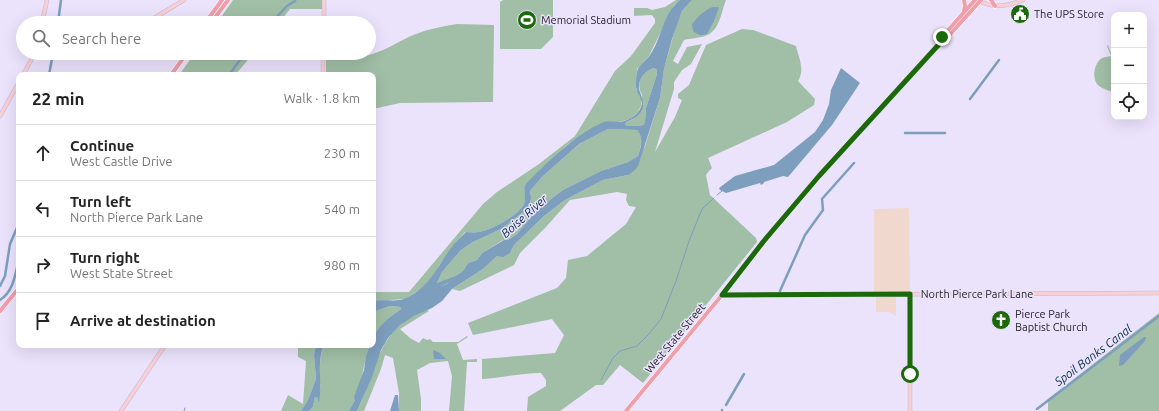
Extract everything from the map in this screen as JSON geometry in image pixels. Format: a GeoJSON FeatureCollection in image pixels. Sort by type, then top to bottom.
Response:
{"type":"FeatureCollection","features":[{"type":"Feature","properties":{"kind":"main road"},"geometry":{"type":"LineString","coordinates":[[210,16],[222,0]]}},
{"type":"Feature","properties":{"kind":"main road"},"geometry":{"type":"LineString","coordinates":[[216,16],[228,0]]}},
{"type":"Feature","properties":{"kind":"main road"},"geometry":{"type":"LineString","coordinates":[[964,0],[966,6],[964,12]]}},
{"type":"Feature","properties":{"kind":"main road","name":"West State Street"},"geometry":{"type":"LineString","coordinates":[[942,41],[942,37],[975,0]]}},
{"type":"Feature","properties":{"kind":"main road","name":"West State Street"},"geometry":{"type":"LineString","coordinates":[[626,411],[722,295],[763,242],[814,182],[942,41],[945,40],[979,0]]}},
{"type":"Feature","properties":{"kind":"main road"},"geometry":{"type":"LineString","coordinates":[[991,0],[995,6]]}},
{"type":"Feature","properties":{"kind":"main road"},"geometry":{"type":"LineString","coordinates":[[173,72],[182,60]]}},
{"type":"Feature","properties":{"kind":"main road"},"geometry":{"type":"LineString","coordinates":[[0,311],[16,292]]}},
{"type":"Feature","properties":{"kind":"street"},"geometry":{"type":"LineString","coordinates":[[44,16],[47,0]]}},
{"type":"Feature","properties":{"kind":"street"},"geometry":{"type":"LineString","coordinates":[[158,16],[184,0]]}},
{"type":"Feature","properties":{"kind":"street"},"geometry":{"type":"LineString","coordinates":[[324,0],[324,16]]}},
{"type":"Feature","properties":{"kind":"street"},"geometry":{"type":"LineString","coordinates":[[979,0],[984,3],[1004,7],[1023,0]]}},
{"type":"Feature","properties":{"kind":"street"},"geometry":{"type":"LineString","coordinates":[[25,72],[31,60]]}},
{"type":"Feature","properties":{"kind":"street"},"geometry":{"type":"LineString","coordinates":[[323,72],[324,60]]}},
{"type":"Feature","properties":{"kind":"street"},"geometry":{"type":"LineString","coordinates":[[0,116],[16,87]]}},
{"type":"Feature","properties":{"kind":"street"},"geometry":{"type":"LineString","coordinates":[[910,294],[910,411]]}},
{"type":"Feature","properties":{"kind":"street","name":"North Pierce Park Lane"},"geometry":{"type":"LineString","coordinates":[[722,295],[1159,294]]}},
{"type":"Feature","properties":{"kind":"street"},"geometry":{"type":"LineString","coordinates":[[120,411],[163,348]]}},
{"type":"Feature","properties":{"kind":"shaded area"},"geometry":{"type":"Polygon","coordinates":[[[909,208],[910,291],[874,291],[874,209],[909,208]]]}},
{"type":"Feature","properties":{"kind":"shaded area"},"geometry":{"type":"Polygon","coordinates":[[[876,297],[896,297],[896,316],[889,312],[876,312],[876,297]]]}},
{"type":"Feature","properties":{"kind":"green space"},"geometry":{"type":"Polygon","coordinates":[[[233,0],[322,0],[322,9],[290,9],[284,16],[222,16],[233,0]]]}},
{"type":"Feature","properties":{"kind":"green space","name":"Memorial Stadium"},"geometry":{"type":"Polygon","coordinates":[[[503,0],[553,0],[553,37],[541,49],[500,49],[500,2],[503,0]]]}},
{"type":"Feature","properties":{"kind":"green space"},"geometry":{"type":"Polygon","coordinates":[[[676,0],[680,0],[674,5],[649,56],[637,69],[636,89],[641,97],[641,106],[637,113],[630,119],[619,122],[605,122],[567,145],[525,185],[525,202],[516,213],[504,222],[490,229],[476,232],[465,232],[440,264],[433,277],[422,288],[405,299],[376,301],[376,292],[409,292],[483,204],[497,192],[539,164],[575,136],[615,71],[631,56],[655,23],[655,19],[652,15],[634,16],[634,8],[647,8],[652,10],[665,7],[676,0]]]}},
{"type":"Feature","properties":{"kind":"green space"},"geometry":{"type":"Polygon","coordinates":[[[692,0],[726,0],[715,29],[706,36],[684,40],[673,61],[678,64],[687,47],[702,44],[691,64],[682,70],[674,82],[674,89],[655,152],[675,117],[682,100],[678,98],[678,94],[689,85],[706,45],[742,29],[753,30],[796,46],[801,68],[798,81],[815,99],[814,105],[787,122],[708,158],[712,168],[706,175],[710,195],[756,238],[757,242],[643,383],[620,365],[603,385],[596,385],[560,411],[527,411],[528,397],[546,386],[546,380],[541,373],[482,379],[482,359],[555,353],[564,335],[552,319],[473,335],[468,323],[557,288],[566,278],[568,260],[587,256],[626,224],[636,207],[629,206],[626,200],[627,194],[617,192],[570,200],[520,253],[514,265],[460,291],[452,289],[483,269],[497,256],[510,253],[514,245],[544,216],[565,200],[603,180],[628,175],[645,146],[660,98],[664,69],[676,26],[682,11],[692,0]]]}},
{"type":"Feature","properties":{"kind":"green space"},"geometry":{"type":"Polygon","coordinates":[[[457,24],[494,25],[493,102],[400,103],[376,108],[376,72],[326,72],[326,60],[376,60],[376,52],[421,32],[457,24]]]}},
{"type":"Feature","properties":{"kind":"green space"},"geometry":{"type":"Polygon","coordinates":[[[1108,45],[1111,56],[1107,46],[1108,45]]]}},
{"type":"Feature","properties":{"kind":"green space"},"geometry":{"type":"Polygon","coordinates":[[[1111,56],[1111,92],[1099,86],[1095,81],[1094,74],[1097,63],[1103,58],[1111,56]]]}},
{"type":"Feature","properties":{"kind":"green space"},"geometry":{"type":"Polygon","coordinates":[[[190,60],[248,60],[238,72],[181,72],[190,60]]]}},
{"type":"Feature","properties":{"kind":"green space"},"geometry":{"type":"Polygon","coordinates":[[[654,68],[657,70],[657,74],[646,108],[645,122],[643,125],[626,126],[624,123],[631,120],[642,110],[642,96],[639,86],[640,82],[645,73],[654,68]]]}},
{"type":"Feature","properties":{"kind":"green space"},"geometry":{"type":"Polygon","coordinates":[[[608,129],[637,130],[641,136],[641,145],[638,156],[628,162],[601,171],[563,190],[547,202],[530,218],[517,234],[508,240],[503,240],[482,253],[477,260],[468,263],[463,271],[451,279],[452,281],[442,286],[436,285],[442,272],[461,250],[473,242],[501,229],[530,207],[530,191],[542,177],[579,144],[608,129]]]}},
{"type":"Feature","properties":{"kind":"green space"},"geometry":{"type":"Polygon","coordinates":[[[390,306],[400,307],[401,309],[385,322],[376,334],[376,311],[390,306]]]}},
{"type":"Feature","properties":{"kind":"green space"},"geometry":{"type":"Polygon","coordinates":[[[427,310],[429,311],[400,329],[410,338],[419,343],[423,338],[427,340],[430,339],[433,342],[458,342],[467,336],[468,337],[457,344],[463,360],[477,359],[477,362],[467,362],[464,411],[449,411],[452,376],[448,361],[430,363],[417,370],[421,411],[399,411],[399,393],[393,358],[385,355],[364,411],[357,411],[385,344],[392,334],[406,320],[427,310]]]}},
{"type":"Feature","properties":{"kind":"green space"},"geometry":{"type":"Polygon","coordinates":[[[1159,313],[1159,411],[1048,411],[1048,399],[1159,313]]]}},
{"type":"Feature","properties":{"kind":"green space"},"geometry":{"type":"Polygon","coordinates":[[[298,348],[315,348],[314,355],[316,379],[308,400],[301,411],[281,411],[288,395],[303,404],[306,361],[298,357],[298,348]]]}},
{"type":"Feature","properties":{"kind":"green space"},"geometry":{"type":"Polygon","coordinates":[[[323,348],[369,348],[357,396],[349,411],[309,411],[313,407],[315,397],[317,397],[319,402],[321,354],[323,348]]]}},
{"type":"Feature","properties":{"kind":"water"},"geometry":{"type":"Polygon","coordinates":[[[680,0],[692,0],[682,11],[672,39],[664,69],[660,98],[638,166],[634,171],[628,175],[603,180],[565,200],[544,216],[514,245],[510,253],[503,257],[497,256],[483,269],[452,289],[442,301],[400,325],[388,338],[381,350],[372,377],[357,411],[349,411],[355,400],[354,397],[364,370],[369,348],[376,348],[376,333],[382,324],[401,309],[400,307],[390,306],[376,311],[376,301],[402,299],[414,293],[427,282],[451,248],[466,232],[476,232],[490,229],[504,222],[516,213],[524,204],[525,185],[551,159],[583,133],[604,122],[619,122],[632,118],[642,104],[636,87],[636,76],[638,70],[640,65],[654,48],[674,5],[680,0]],[[654,68],[651,69],[641,78],[639,89],[643,107],[636,117],[625,123],[626,126],[643,125],[645,122],[646,108],[657,70],[654,68]],[[608,129],[579,144],[542,177],[530,191],[530,207],[501,229],[473,242],[461,250],[442,272],[436,285],[442,286],[452,281],[451,279],[463,271],[468,263],[477,260],[482,253],[517,234],[530,218],[547,202],[563,190],[601,171],[628,162],[638,156],[641,146],[641,136],[637,130],[608,129]]]}},
{"type":"Feature","properties":{"kind":"water"},"geometry":{"type":"Polygon","coordinates":[[[713,7],[719,7],[707,34],[700,35],[693,31],[692,24],[704,12],[713,7]]]}},
{"type":"Feature","properties":{"kind":"water"},"geometry":{"type":"Polygon","coordinates":[[[841,68],[860,83],[832,125],[788,177],[783,176],[764,182],[761,185],[760,183],[726,193],[720,190],[719,188],[735,176],[774,165],[815,132],[823,120],[829,104],[831,90],[841,68]]]}},
{"type":"Feature","properties":{"kind":"water"},"geometry":{"type":"Polygon","coordinates":[[[1146,337],[1145,341],[1123,365],[1119,366],[1120,355],[1146,337]]]}},
{"type":"Feature","properties":{"kind":"water"},"geometry":{"type":"Polygon","coordinates":[[[315,348],[323,348],[320,359],[319,403],[317,397],[315,397],[313,407],[309,411],[301,411],[308,400],[316,379],[314,355],[315,348]]]}},
{"type":"Feature","properties":{"kind":"water"},"geometry":{"type":"Polygon","coordinates":[[[433,350],[440,353],[446,359],[434,359],[433,350]]]}},
{"type":"Feature","properties":{"kind":"water"},"geometry":{"type":"Polygon","coordinates":[[[395,395],[398,395],[399,411],[390,411],[395,395]]]}},
{"type":"Feature","properties":{"kind":"waterway"},"geometry":{"type":"LineString","coordinates":[[59,16],[61,0]]}},
{"type":"Feature","properties":{"kind":"waterway"},"geometry":{"type":"LineString","coordinates":[[278,16],[295,0]]}},
{"type":"Feature","properties":{"kind":"waterway"},"geometry":{"type":"LineString","coordinates":[[50,72],[52,60]]}},
{"type":"Feature","properties":{"kind":"waterway"},"geometry":{"type":"LineString","coordinates":[[231,72],[240,60]]}},
{"type":"Feature","properties":{"kind":"waterway"},"geometry":{"type":"LineString","coordinates":[[970,99],[999,60]]}},
{"type":"Feature","properties":{"kind":"waterway"},"geometry":{"type":"LineString","coordinates":[[905,133],[945,133]]}},
{"type":"Feature","properties":{"kind":"waterway"},"geometry":{"type":"LineString","coordinates":[[780,291],[805,235],[823,210],[822,199],[854,163]]}},
{"type":"Feature","properties":{"kind":"waterway"},"geometry":{"type":"LineString","coordinates":[[717,195],[722,191]]}},
{"type":"Feature","properties":{"kind":"waterway"},"geometry":{"type":"LineString","coordinates":[[601,380],[613,358],[620,351],[637,346],[661,319],[702,209],[714,198]]}},
{"type":"Feature","properties":{"kind":"waterway"},"geometry":{"type":"LineString","coordinates":[[0,286],[5,276],[10,244],[16,230]]}},
{"type":"Feature","properties":{"kind":"waterway"},"geometry":{"type":"LineString","coordinates":[[0,300],[5,296],[11,287],[16,272]]}},
{"type":"Feature","properties":{"kind":"waterway","name":"Boise River"},"geometry":{"type":"LineString","coordinates":[[432,287],[456,278]]}},
{"type":"Feature","properties":{"kind":"waterway","name":"Spoil Banks Canal"},"geometry":{"type":"LineString","coordinates":[[1037,409],[1159,316]]}},
{"type":"Feature","properties":{"kind":"waterway"},"geometry":{"type":"LineString","coordinates":[[726,405],[744,374]]}},
{"type":"Feature","properties":{"kind":"place","name":"The UPS Store"},"geometry":{"type":"Point","coordinates":[1020,14]}},
{"type":"Feature","properties":{"kind":"place","name":"Memorial Stadium"},"geometry":{"type":"Point","coordinates":[527,20]}},
{"type":"Feature","properties":{"kind":"place","name":"Pierce Park Baptist Church"},"geometry":{"type":"Point","coordinates":[1001,320]}},
{"type":"Feature","properties":{"kind":"route"},"geometry":{"type":"LineString","coordinates":[[910,374],[910,294],[722,295],[774,229],[834,159],[942,41],[942,37]]}}]}
